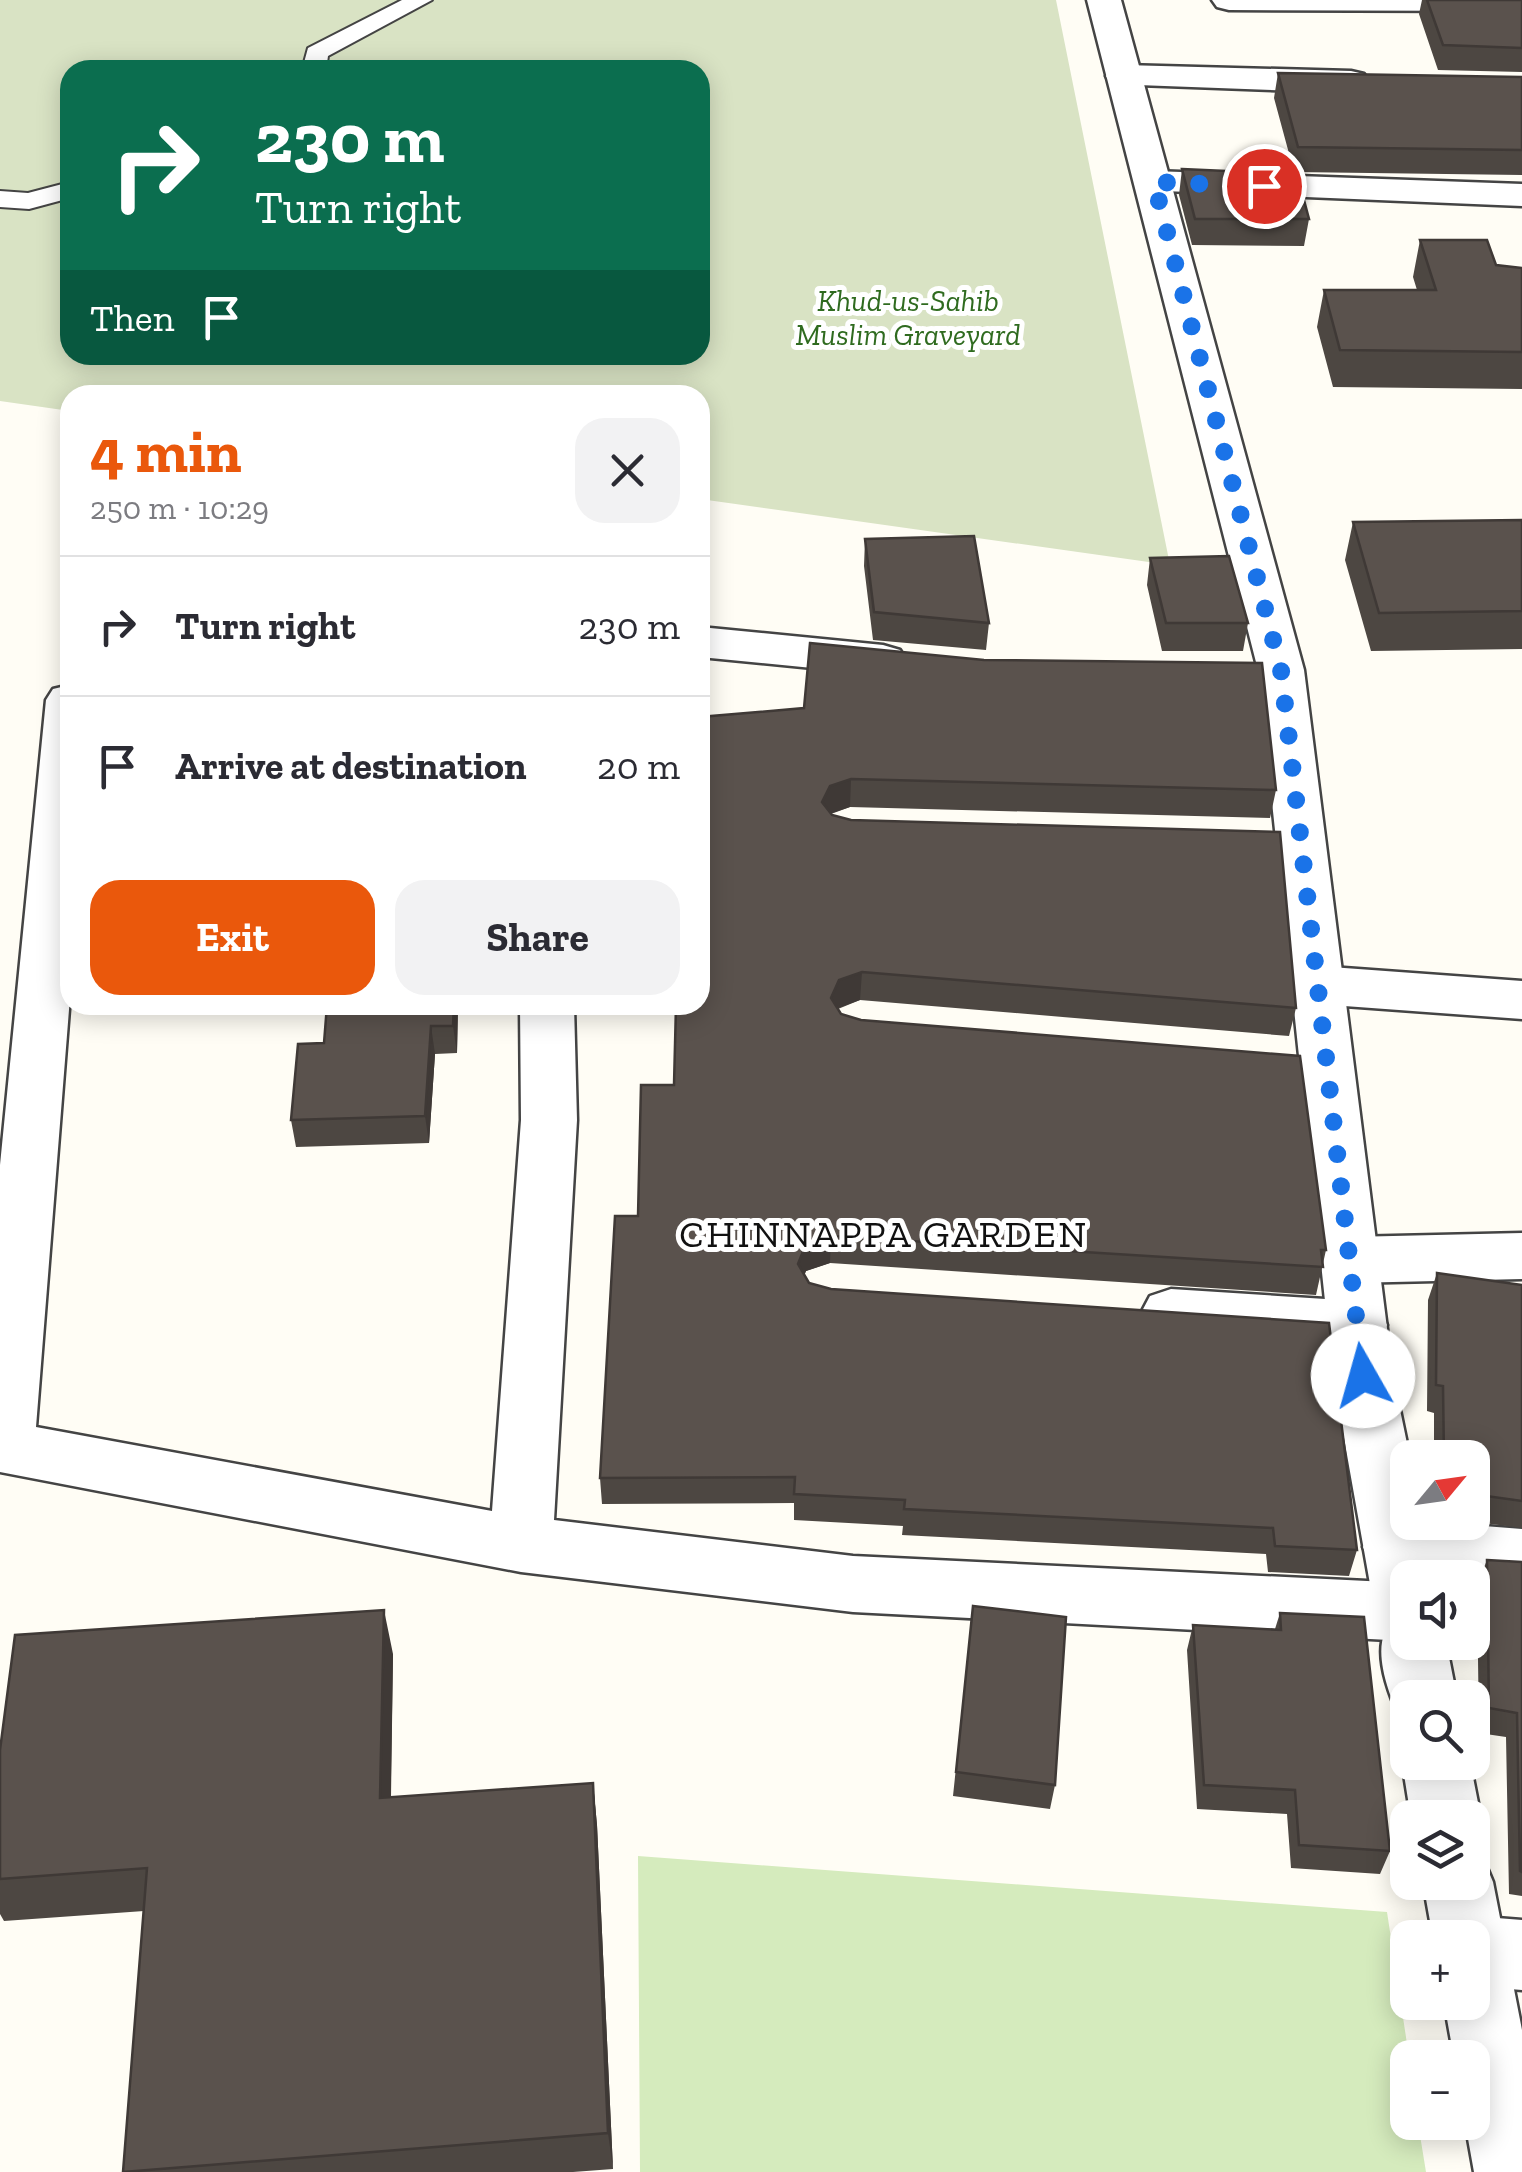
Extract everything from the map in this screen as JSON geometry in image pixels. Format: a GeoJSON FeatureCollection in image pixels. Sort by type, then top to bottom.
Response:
{"type":"FeatureCollection","features":[{"type":"Feature","properties":{"kind":"street"},"geometry":{"type":"LineString","coordinates":[[1104,0],[1154,182],[1261,670],[1280,840],[1317,985],[1357,1325],[1398,1560]]}},
{"type":"Feature","properties":{"kind":"street"},"geometry":{"type":"LineString","coordinates":[[1229,0],[1522,2]]}},
{"type":"Feature","properties":{"kind":"street"},"geometry":{"type":"LineString","coordinates":[[1124,76],[1382,83]]}},
{"type":"Feature","properties":{"kind":"street"},"geometry":{"type":"LineString","coordinates":[[1154,182],[1522,195]]}},
{"type":"Feature","properties":{"kind":"street"},"geometry":{"type":"LineString","coordinates":[[710,643],[926,664]]}},
{"type":"Feature","properties":{"kind":"street"},"geometry":{"type":"LineString","coordinates":[[60,810],[2,1449],[522,1544],[853,1584],[1390,1611]]}},
{"type":"Feature","properties":{"kind":"street"},"geometry":{"type":"LineString","coordinates":[[1317,985],[1522,1000]]}},
{"type":"Feature","properties":{"kind":"street"},"geometry":{"type":"LineString","coordinates":[[522,1544],[548,1120],[547,1015]]}},
{"type":"Feature","properties":{"kind":"street"},"geometry":{"type":"LineString","coordinates":[[1268,1058],[1326,1064]]}},
{"type":"Feature","properties":{"kind":"street"},"geometry":{"type":"LineString","coordinates":[[1350,1260],[1522,1256]]}},
{"type":"Feature","properties":{"kind":"street"},"geometry":{"type":"LineString","coordinates":[[1123,1310],[1357,1325]]}},
{"type":"Feature","properties":{"kind":"street"},"geometry":{"type":"LineString","coordinates":[[1395,1547],[1522,1557]]}},
{"type":"Feature","properties":{"kind":"street"},"geometry":{"type":"LineString","coordinates":[[1490,1954],[1522,1955]]}},
{"type":"Feature","properties":{"kind":"street"},"geometry":{"type":"LineString","coordinates":[[1484,2020],[1512,2172]]}},
{"type":"Feature","properties":{"kind":"lane"},"geometry":{"type":"LineString","coordinates":[[315,60],[316,53],[420,0]]}},
{"type":"Feature","properties":{"kind":"lane"},"geometry":{"type":"LineString","coordinates":[[0,199],[28,201],[60,193]]}},
{"type":"Feature","properties":{"kind":"green space","name":"Khud-us-Sahib Muslim Graveyard"},"geometry":{"type":"Polygon","coordinates":[[[0,0],[1056,0],[1170,565],[710,500],[710,385],[60,385],[60,410],[0,401],[0,0]]]}},
{"type":"Feature","properties":{"kind":"green space"},"geometry":{"type":"Polygon","coordinates":[[[638,1856],[1387,1912],[1390,2020],[1403,2020],[1406,2040],[1390,2040],[1390,2140],[1421,2140],[1426,2172],[640,2172],[638,1856]]]}},
{"type":"Feature","properties":{"kind":"building"},"geometry":{"type":"Polygon","coordinates":[[[1427,0],[1522,0],[1522,48],[1443,45],[1427,0]]]}},
{"type":"Feature","properties":{"kind":"building"},"geometry":{"type":"Polygon","coordinates":[[[1278,73],[1522,77],[1522,150],[1298,147],[1278,73]]]}},
{"type":"Feature","properties":{"kind":"building"},"geometry":{"type":"Polygon","coordinates":[[[1182,169],[1297,174],[1309,219],[1195,219],[1182,169]]]}},
{"type":"Feature","properties":{"kind":"building"},"geometry":{"type":"Polygon","coordinates":[[[1420,240],[1487,240],[1496,265],[1522,268],[1522,352],[1340,350],[1324,290],[1436,290],[1420,240]]]}},
{"type":"Feature","properties":{"kind":"building"},"geometry":{"type":"Polygon","coordinates":[[[1522,520],[1522,611],[1379,613],[1353,522],[1522,520]]]}},
{"type":"Feature","properties":{"kind":"building"},"geometry":{"type":"Polygon","coordinates":[[[974,536],[989,623],[874,612],[865,539],[974,536]]]}},
{"type":"Feature","properties":{"kind":"building"},"geometry":{"type":"Polygon","coordinates":[[[1229,556],[1248,623],[1166,623],[1150,558],[1229,556]]]}},
{"type":"Feature","properties":{"kind":"building"},"geometry":{"type":"Polygon","coordinates":[[[810,643],[984,660],[1262,663],[1276,790],[851,779],[830,786],[822,802],[832,815],[851,820],[1280,832],[1296,1008],[862,972],[839,980],[831,998],[841,1014],[861,1020],[1300,1056],[1326,1250],[1321,1250],[1323,1267],[831,1236],[806,1244],[798,1264],[809,1283],[831,1289],[1329,1323],[1357,1550],[1275,1546],[1273,1528],[904,1509],[905,1500],[794,1494],[795,1477],[600,1478],[615,1216],[638,1216],[641,1085],[674,1085],[676,1015],[710,1015],[710,716],[804,708],[810,643]]]}},
{"type":"Feature","properties":{"kind":"building"},"geometry":{"type":"Polygon","coordinates":[[[326,1015],[454,1015],[453,1026],[431,1026],[425,1116],[291,1120],[298,1044],[324,1043],[326,1015]]]}},
{"type":"Feature","properties":{"kind":"building"},"geometry":{"type":"Polygon","coordinates":[[[1437,1273],[1522,1285],[1522,1501],[1490,1497],[1490,1440],[1444,1440],[1443,1386],[1436,1385],[1437,1273]]]}},
{"type":"Feature","properties":{"kind":"building"},"geometry":{"type":"Polygon","coordinates":[[[1490,1560],[1522,1562],[1522,1872],[1517,1713],[1490,1708],[1490,1560]]]}},
{"type":"Feature","properties":{"kind":"building"},"geometry":{"type":"Polygon","coordinates":[[[973,1606],[1066,1617],[1055,1785],[956,1772],[973,1606]]]}},
{"type":"Feature","properties":{"kind":"building"},"geometry":{"type":"Polygon","coordinates":[[[384,1610],[380,1798],[593,1783],[608,2133],[123,2172],[147,1868],[0,1879],[0,1750],[15,1635],[384,1610]]]}},
{"type":"Feature","properties":{"kind":"building"},"geometry":{"type":"Polygon","coordinates":[[[1280,1613],[1364,1617],[1390,1851],[1299,1845],[1295,1790],[1204,1785],[1193,1625],[1281,1630],[1280,1613]]]}},
{"type":"Feature","properties":{"kind":"district","name":"CHINNAPPA GARDEN"},"geometry":{"type":"Point","coordinates":[884,1234]}},
{"type":"Feature","properties":{"kind":"route"},"geometry":{"type":"LineString","coordinates":[[1264,186],[1154,182],[1281,670],[1363,1376]]}}]}
